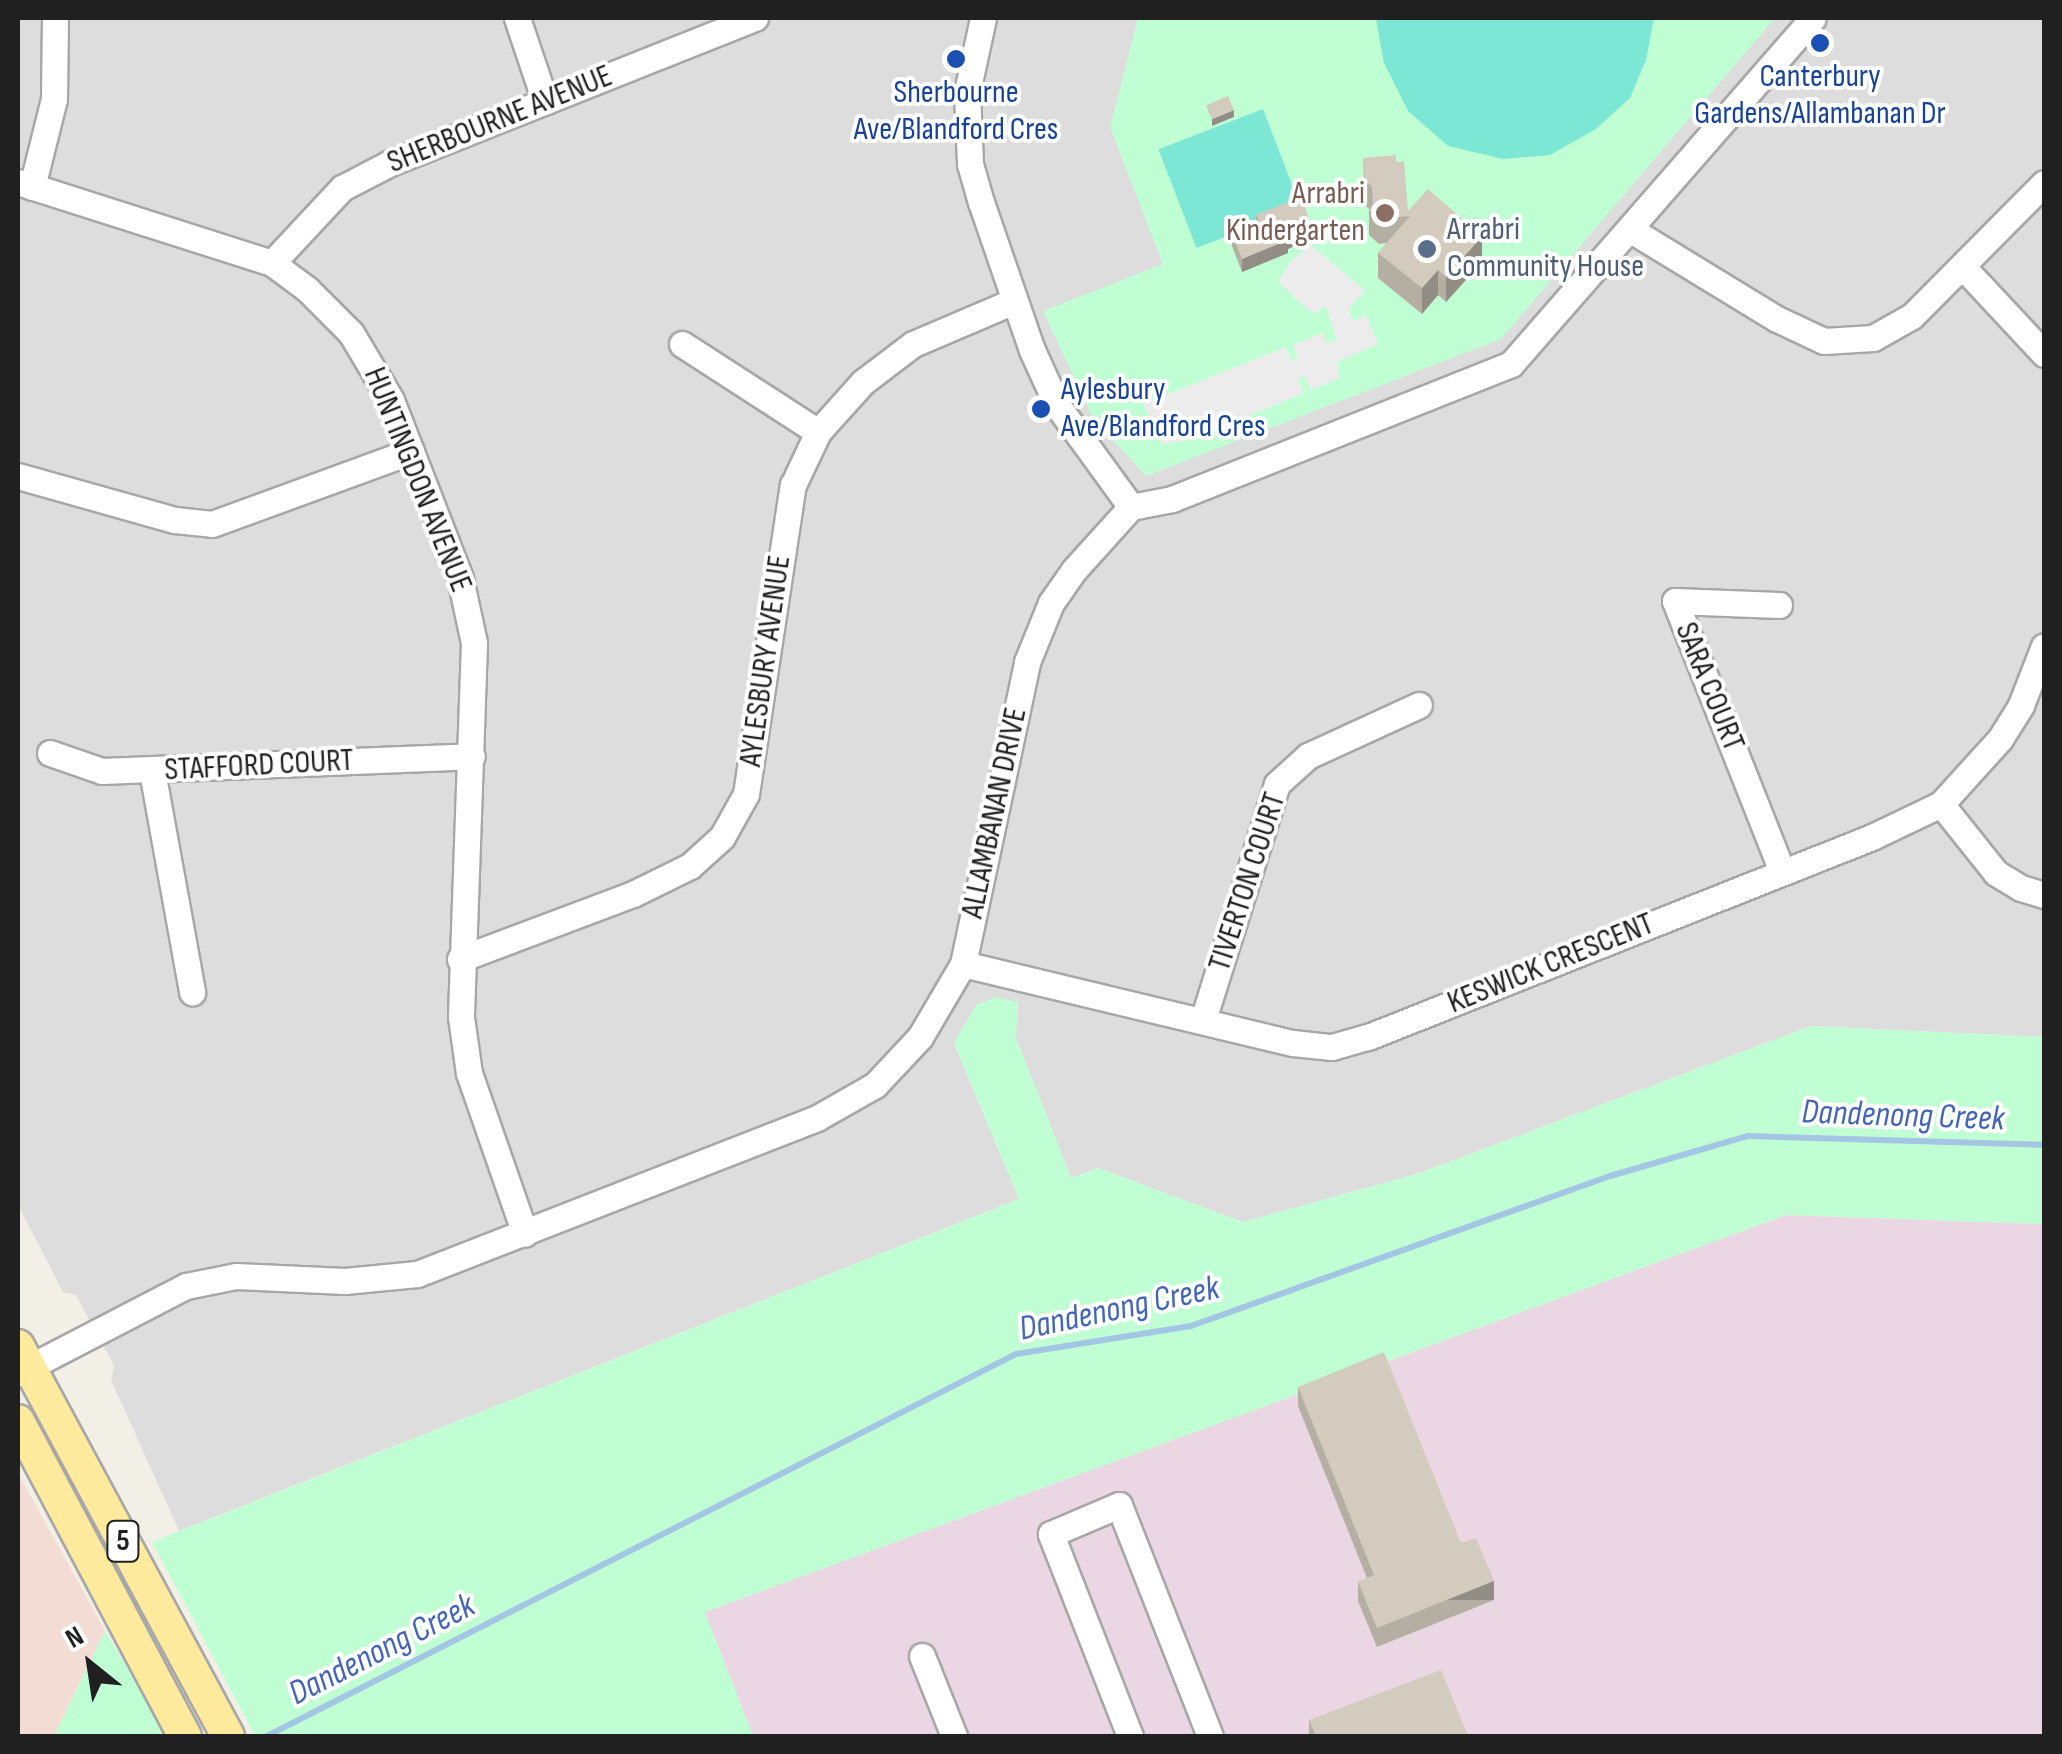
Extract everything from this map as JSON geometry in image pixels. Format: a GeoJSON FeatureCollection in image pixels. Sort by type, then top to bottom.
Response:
{"type":"FeatureCollection","features":[{"type":"Feature","properties":{"kind":"main road","name":"5"},"geometry":{"type":"LineString","coordinates":[[21,1362],[228,1736]]}},
{"type":"Feature","properties":{"kind":"main road","name":"5"},"geometry":{"type":"LineString","coordinates":[[18,1421],[185,1736]]}},
{"type":"Feature","properties":{"kind":"main road"},"geometry":{"type":"LineString","coordinates":[[18,1465],[52,1489]]}},
{"type":"Feature","properties":{"kind":"street"},"geometry":{"type":"LineString","coordinates":[[25,184],[54,99],[55,18]]}},
{"type":"Feature","properties":{"kind":"street"},"geometry":{"type":"LineString","coordinates":[[516,18],[545,101]]}},
{"type":"Feature","properties":{"kind":"street","name":"SHERBOURNE AVENUE"},"geometry":{"type":"LineString","coordinates":[[272,264],[342,188],[390,163],[755,18]]}},
{"type":"Feature","properties":{"kind":"street"},"geometry":{"type":"LineString","coordinates":[[983,18],[967,92],[967,133],[981,202],[1014,301],[1057,405],[1080,443],[1132,507],[1172,499],[1493,374],[1524,352],[1813,18]]}},
{"type":"Feature","properties":{"kind":"street"},"geometry":{"type":"LineString","coordinates":[[1631,230],[1776,318],[1824,341],[1873,338],[1912,316],[2044,183]]}},
{"type":"Feature","properties":{"kind":"street","name":"HUNTINGDON AVENUE"},"geometry":{"type":"LineString","coordinates":[[25,184],[272,264],[307,289],[351,333],[382,382],[460,578],[469,612],[476,669],[460,959],[468,1072],[525,1234]]}},
{"type":"Feature","properties":{"kind":"street"},"geometry":{"type":"LineString","coordinates":[[1963,267],[2044,354]]}},
{"type":"Feature","properties":{"kind":"street","name":"AYLESBURY AVENUE"},"geometry":{"type":"LineString","coordinates":[[460,959],[633,894],[690,866],[722,837],[746,794],[793,484],[818,432],[863,382],[913,344],[1014,301]]}},
{"type":"Feature","properties":{"kind":"street"},"geometry":{"type":"LineString","coordinates":[[682,344],[818,432]]}},
{"type":"Feature","properties":{"kind":"street"},"geometry":{"type":"LineString","coordinates":[[18,476],[175,520],[212,524],[411,451]]}},
{"type":"Feature","properties":{"kind":"street","name":"ALLAMBANAN DRIVE"},"geometry":{"type":"LineString","coordinates":[[21,1362],[186,1286],[259,1275],[346,1282],[417,1274],[818,1118],[875,1085],[920,1037],[963,964],[1015,714],[1050,602],[1132,507]]}},
{"type":"Feature","properties":{"kind":"street","name":"SARA COURT"},"geometry":{"type":"LineString","coordinates":[[1779,605],[1674,601],[1782,871]]}},
{"type":"Feature","properties":{"kind":"street","name":"KESWICK CRESCENT"},"geometry":{"type":"LineString","coordinates":[[963,964],[1292,1044],[1332,1047],[1782,871],[1941,804],[2000,739],[2022,706],[2044,646]]}},
{"type":"Feature","properties":{"kind":"street","name":"TIVERTON COURT"},"geometry":{"type":"LineString","coordinates":[[1204,1020],[1277,784],[1308,756],[1419,706]]}},
{"type":"Feature","properties":{"kind":"street","name":"STAFFORD COURT"},"geometry":{"type":"LineString","coordinates":[[50,753],[84,768],[152,771],[472,756]]}},
{"type":"Feature","properties":{"kind":"street"},"geometry":{"type":"LineString","coordinates":[[152,771],[192,992]]}},
{"type":"Feature","properties":{"kind":"street"},"geometry":{"type":"LineString","coordinates":[[1941,804],[1996,872],[2021,888],[2044,895]]}},
{"type":"Feature","properties":{"kind":"street"},"geometry":{"type":"LineString","coordinates":[[1130,1736],[1051,1534],[1119,1505],[1210,1736]]}},
{"type":"Feature","properties":{"kind":"street"},"geometry":{"type":"LineString","coordinates":[[922,1656],[954,1736]]}},
{"type":"Feature","properties":{"kind":"shaded area"},"geometry":{"type":"Polygon","coordinates":[[[18,18],[2044,18],[2044,1037],[1811,1026],[1417,1174],[1243,1222],[1098,1168],[1071,1179],[1016,1038],[1017,1002],[954,1043],[1019,1199],[179,1531],[111,1380],[114,1366],[76,1295],[63,1292],[18,1205],[18,18]]]}},
{"type":"Feature","properties":{"kind":"shaded area"},"geometry":{"type":"Polygon","coordinates":[[[1654,18],[1646,60],[1630,98],[1596,129],[1550,155],[1503,159],[1448,146],[1408,111],[1384,63],[1376,19],[1654,18]]]}},
{"type":"Feature","properties":{"kind":"shaded area"},"geometry":{"type":"Polygon","coordinates":[[[1263,109],[1301,208],[1196,248],[1158,149],[1263,109]]]}},
{"type":"Feature","properties":{"kind":"shaded area"},"geometry":{"type":"Polygon","coordinates":[[[1311,245],[1365,291],[1350,307],[1350,315],[1353,321],[1366,315],[1378,344],[1337,362],[1339,378],[1311,390],[1304,376],[1298,379],[1304,393],[1189,440],[1162,444],[1143,404],[1286,347],[1292,361],[1298,358],[1293,345],[1322,333],[1327,343],[1337,341],[1326,306],[1313,314],[1278,282],[1291,261],[1311,245]]]}},
{"type":"Feature","properties":{"kind":"shaded area"},"geometry":{"type":"Polygon","coordinates":[[[1786,1215],[2044,1224],[2044,1736],[753,1736],[704,1612],[1786,1215]]]}},
{"type":"Feature","properties":{"kind":"shaded area"},"geometry":{"type":"Polygon","coordinates":[[[18,1473],[105,1631],[54,1736],[18,1736],[18,1473]]]}},
{"type":"Feature","properties":{"kind":"green space"},"geometry":{"type":"Polygon","coordinates":[[[1138,18],[1775,18],[1501,339],[1146,476],[1093,418],[1043,311],[1163,264],[1110,127],[1138,18]]]}},
{"type":"Feature","properties":{"kind":"green space"},"geometry":{"type":"Polygon","coordinates":[[[996,997],[1018,1002],[1016,1038],[1071,1178],[1098,1168],[1243,1222],[1417,1174],[1811,1026],[2044,1037],[2044,1224],[1786,1215],[705,1612],[753,1736],[255,1736],[152,1542],[1019,1199],[954,1043],[976,1005],[996,997]]]}},
{"type":"Feature","properties":{"kind":"green space"},"geometry":{"type":"Polygon","coordinates":[[[105,1631],[169,1736],[54,1736],[105,1631]]]}},
{"type":"Feature","properties":{"kind":"building"},"geometry":{"type":"Polygon","coordinates":[[[1228,96],[1234,110],[1212,119],[1206,105],[1228,96]]]}},
{"type":"Feature","properties":{"kind":"building"},"geometry":{"type":"Polygon","coordinates":[[[1396,155],[1396,162],[1404,161],[1408,211],[1428,189],[1482,236],[1446,277],[1438,270],[1422,288],[1378,253],[1410,216],[1379,219],[1369,210],[1373,204],[1372,187],[1365,180],[1363,158],[1396,155]]]}},
{"type":"Feature","properties":{"kind":"building"},"geometry":{"type":"Polygon","coordinates":[[[1301,197],[1312,226],[1242,259],[1232,233],[1260,222],[1256,215],[1301,197]]]}},
{"type":"Feature","properties":{"kind":"building"},"geometry":{"type":"Polygon","coordinates":[[[1384,1352],[1461,1543],[1476,1538],[1494,1581],[1377,1628],[1358,1582],[1374,1575],[1298,1387],[1384,1352]]]}},
{"type":"Feature","properties":{"kind":"building"},"geometry":{"type":"Polygon","coordinates":[[[1441,1670],[1468,1736],[1316,1736],[1309,1720],[1441,1670]]]}},
{"type":"Feature","properties":{"kind":"waterway","name":"Dandenong Creek"},"geometry":{"type":"LineString","coordinates":[[267,1736],[1016,1354],[1191,1326],[1610,1176],[1748,1136],[2044,1145]]}},
{"type":"Feature","properties":{"kind":"place","name":"Canterbury Gardens/Allambanan Dr"},"geometry":{"type":"Point","coordinates":[1820,43]}},
{"type":"Feature","properties":{"kind":"place","name":"Sherbourne Ave/Blandford Cres"},"geometry":{"type":"Point","coordinates":[956,59]}},
{"type":"Feature","properties":{"kind":"place","name":"Arrabri Kindergarten"},"geometry":{"type":"Point","coordinates":[1385,213]}},
{"type":"Feature","properties":{"kind":"place","name":"Arrabri Community House"},"geometry":{"type":"Point","coordinates":[1427,249]}},
{"type":"Feature","properties":{"kind":"place","name":"Aylesbury Ave/Blandford Cres"},"geometry":{"type":"Point","coordinates":[1041,409]}}]}
